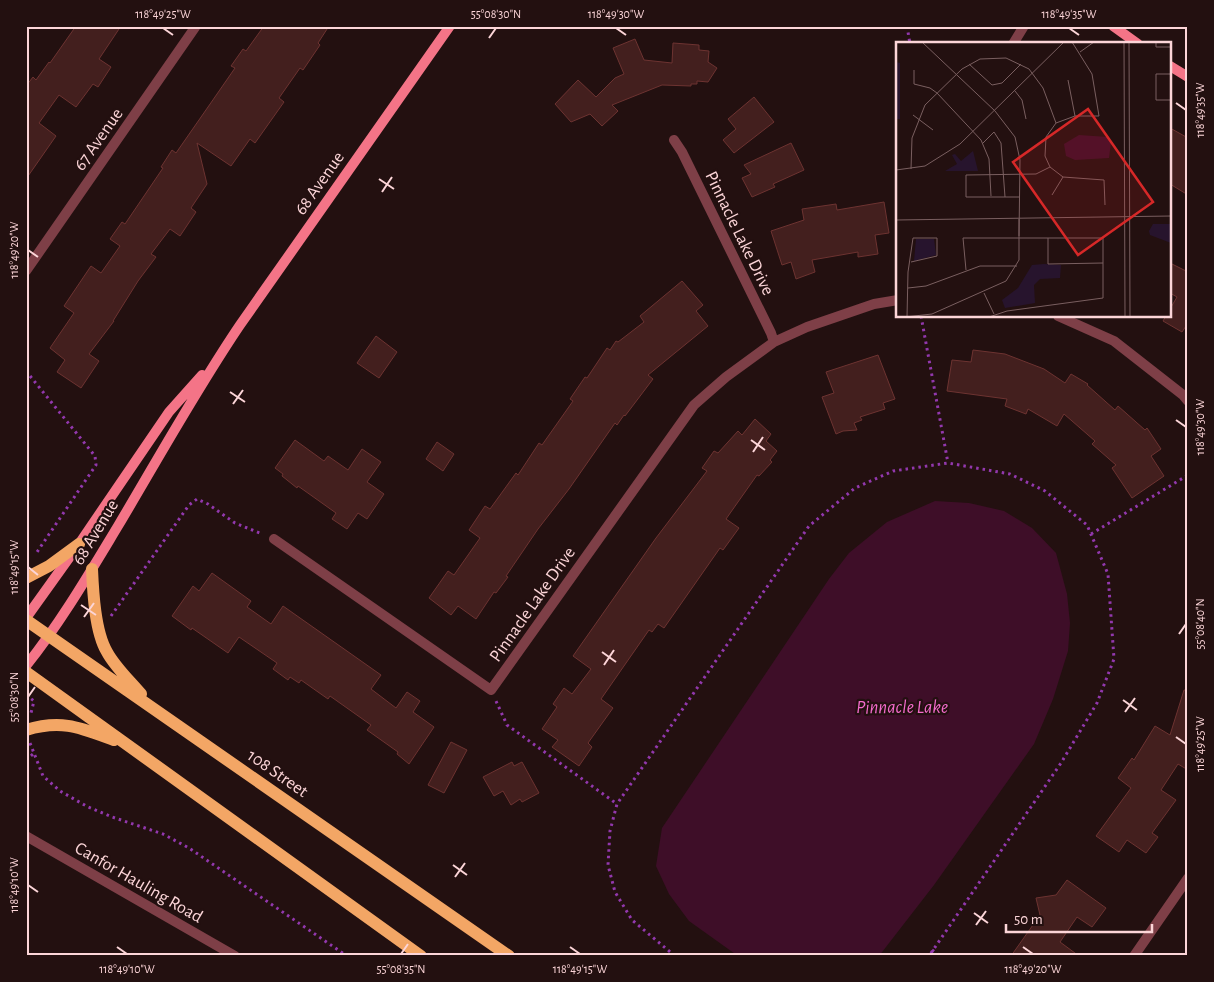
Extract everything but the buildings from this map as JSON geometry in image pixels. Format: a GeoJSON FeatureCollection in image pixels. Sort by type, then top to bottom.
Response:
{"type":"FeatureCollection","features":[{"type":"Feature","properties":{"kind":"main road","name":"68 Avenue"},"geometry":{"type":"LineString","coordinates":[[26,666],[50,636],[92,569],[216,360],[450,26]]}},
{"type":"Feature","properties":{"kind":"main road"},"geometry":{"type":"LineString","coordinates":[[1113,26],[1135,42]]}},
{"type":"Feature","properties":{"kind":"main road"},"geometry":{"type":"LineString","coordinates":[[1172,67],[1188,77]]}},
{"type":"Feature","properties":{"kind":"main road","name":"68 Avenue"},"geometry":{"type":"LineString","coordinates":[[26,620],[169,412],[216,360]]}},
{"type":"Feature","properties":{"kind":"main road"},"geometry":{"type":"LineString","coordinates":[[27,578],[49,566],[79,544]]}},
{"type":"Feature","properties":{"kind":"main road"},"geometry":{"type":"LineString","coordinates":[[92,569],[102,644],[107,654],[154,709]]}},
{"type":"Feature","properties":{"kind":"main road","name":"108 Street"},"geometry":{"type":"LineString","coordinates":[[26,620],[508,956]]}},
{"type":"Feature","properties":{"kind":"main road"},"geometry":{"type":"LineString","coordinates":[[26,672],[421,956]]}},
{"type":"Feature","properties":{"kind":"main road"},"geometry":{"type":"LineString","coordinates":[[27,730],[48,724],[72,725],[129,745]]}},
{"type":"Feature","properties":{"kind":"street","name":"67 Avenue"},"geometry":{"type":"LineString","coordinates":[[26,271],[196,26]]}},
{"type":"Feature","properties":{"kind":"street"},"geometry":{"type":"LineString","coordinates":[[1014,42],[1024,26]]}},
{"type":"Feature","properties":{"kind":"street","name":"Pinnacle Lake Drive"},"geometry":{"type":"LineString","coordinates":[[674,140],[682,152],[774,342]]}},
{"type":"Feature","properties":{"kind":"street","name":"Pinnacle Lake Drive"},"geometry":{"type":"LineString","coordinates":[[274,538],[492,690],[694,405],[774,342],[807,326],[874,304],[896,300]]}},
{"type":"Feature","properties":{"kind":"street"},"geometry":{"type":"LineString","coordinates":[[1062,318],[1114,341],[1183,395],[1188,401]]}},
{"type":"Feature","properties":{"kind":"street","name":"Canfor Hauling Road"},"geometry":{"type":"LineString","coordinates":[[26,836],[235,956]]}},
{"type":"Feature","properties":{"kind":"street"},"geometry":{"type":"LineString","coordinates":[[1134,956],[1188,878]]}},
{"type":"Feature","properties":{"kind":"path"},"geometry":{"type":"LineString","coordinates":[[907,26],[910,42]]}},
{"type":"Feature","properties":{"kind":"path"},"geometry":{"type":"LineString","coordinates":[[921,318],[948,463]]}},
{"type":"Feature","properties":{"kind":"path"},"geometry":{"type":"LineString","coordinates":[[26,371],[95,456],[96,466],[36,553],[27,578]]}},
{"type":"Feature","properties":{"kind":"path"},"geometry":{"type":"LineString","coordinates":[[675,956],[632,920],[615,892],[608,865],[610,831],[617,804],[809,526],[855,488],[893,471],[948,463],[1010,474],[1045,491],[1087,525],[1108,574],[1114,659],[1097,703],[1061,763],[929,956]]}},
{"type":"Feature","properties":{"kind":"path"},"geometry":{"type":"LineString","coordinates":[[1091,534],[1188,475]]}},
{"type":"Feature","properties":{"kind":"path"},"geometry":{"type":"LineString","coordinates":[[113,614],[189,505],[197,500],[208,504],[235,523],[274,538]]}},
{"type":"Feature","properties":{"kind":"path"},"geometry":{"type":"LineString","coordinates":[[44,685],[34,701],[27,730],[33,754],[43,776],[60,790],[88,807],[112,818],[163,834],[189,848],[347,956]]}},
{"type":"Feature","properties":{"kind":"path"},"geometry":{"type":"LineString","coordinates":[[492,690],[507,725],[617,804]]}},
{"type":"Feature","properties":{"kind":"path"},"geometry":{"type":"LineString","coordinates":[[26,695],[34,701]]}},
{"type":"Feature","properties":{"kind":"path"},"geometry":{"type":"LineString","coordinates":[[26,760],[33,754]]}},
{"type":"Feature","properties":{"kind":"path"},"geometry":{"type":"LineString","coordinates":[[932,950],[940,956]]}},
{"type":"Feature","properties":{"kind":"water","name":"Pinnacle Lake"},"geometry":{"type":"Polygon","coordinates":[[[935,501],[969,503],[1004,511],[1032,528],[1056,553],[1067,594],[1070,623],[1068,651],[1053,699],[1034,744],[934,885],[879,956],[738,956],[689,921],[669,894],[656,866],[662,828],[829,579],[849,553],[887,522],[935,501]]]}}]}
